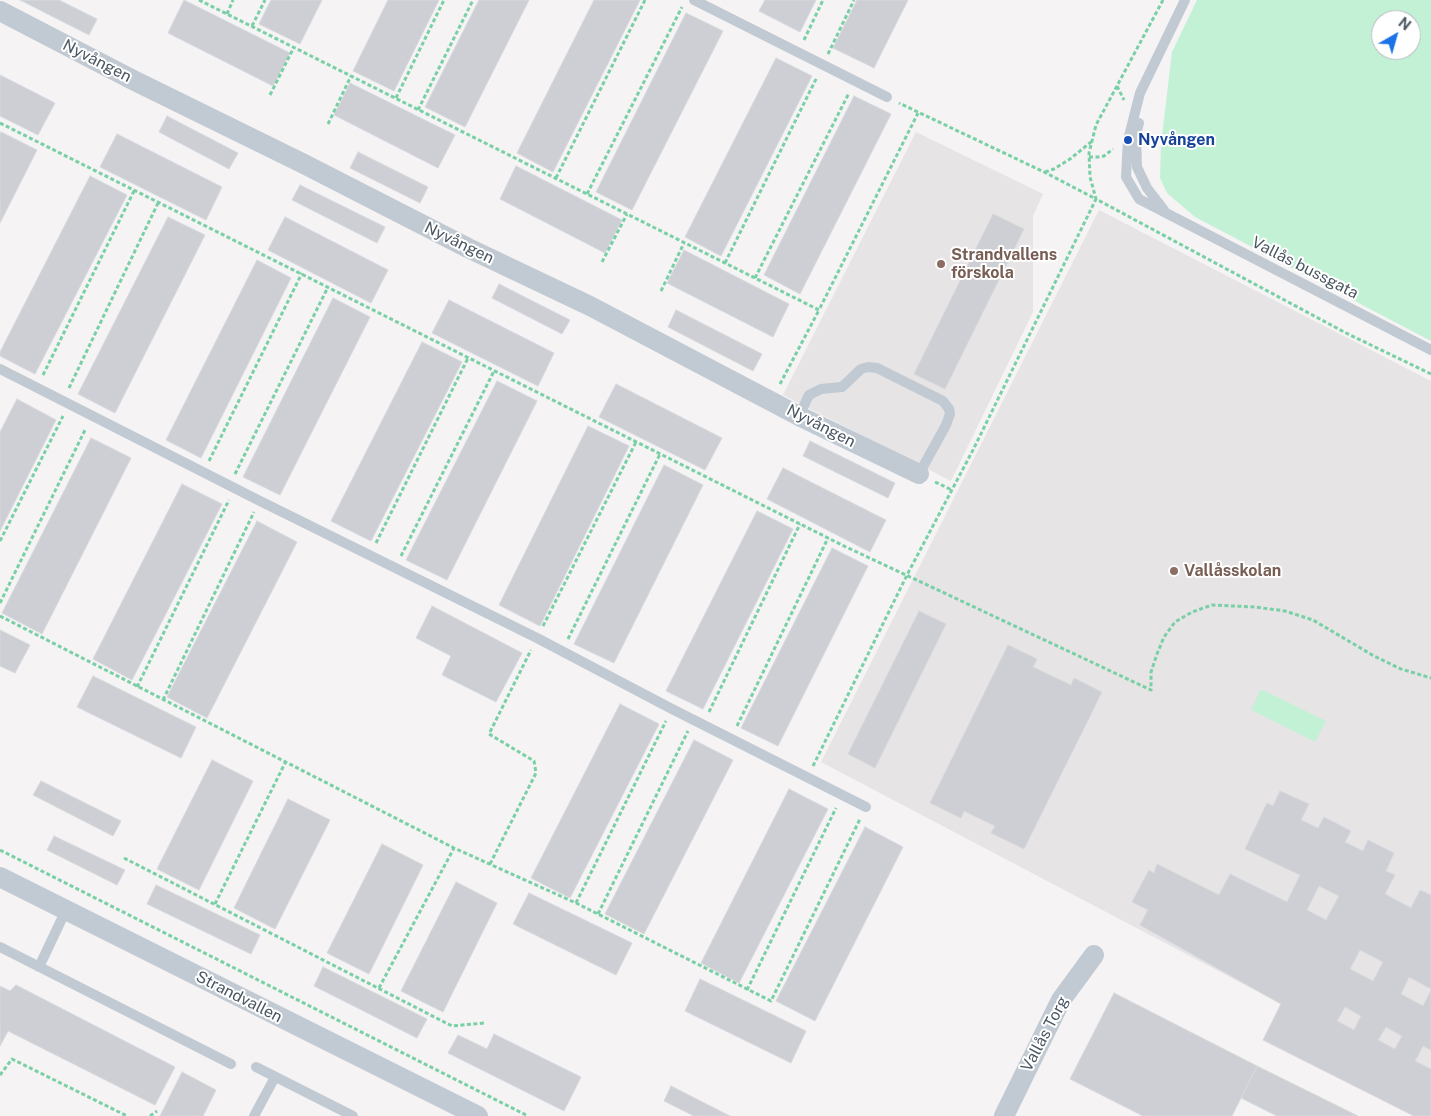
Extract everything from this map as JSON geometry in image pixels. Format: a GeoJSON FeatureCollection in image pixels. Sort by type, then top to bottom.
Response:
{"type":"FeatureCollection","features":[{"type":"Feature","properties":{"kind":"street","name":"Nyvången"},"geometry":{"type":"LineString","coordinates":[[0,11],[468,248],[590,306],[799,416],[919,474]]}},
{"type":"Feature","properties":{"kind":"street","name":"Strandvallen"},"geometry":{"type":"LineString","coordinates":[[0,877],[453,1110],[478,1116]]}},
{"type":"Feature","properties":{"kind":"street","name":"Vallås Torg"},"geometry":{"type":"LineString","coordinates":[[1004,1116],[1061,1000],[1094,956]]}},
{"type":"Feature","properties":{"kind":"lane"},"geometry":{"type":"LineString","coordinates":[[694,0],[887,97]]}},
{"type":"Feature","properties":{"kind":"lane","name":"Vallås bussgata"},"geometry":{"type":"LineString","coordinates":[[1185,0],[1164,40],[1136,134],[1137,167],[1147,188],[1166,213],[1431,350]]}},
{"type":"Feature","properties":{"kind":"lane"},"geometry":{"type":"LineString","coordinates":[[799,416],[809,395],[821,390],[842,387],[861,369],[868,367],[877,368],[942,401],[950,409],[946,425],[919,474]]}},
{"type":"Feature","properties":{"kind":"lane"},"geometry":{"type":"LineString","coordinates":[[0,369],[537,638],[866,807]]}},
{"type":"Feature","properties":{"kind":"lane"},"geometry":{"type":"LineString","coordinates":[[39,967],[66,910]]}},
{"type":"Feature","properties":{"kind":"lane"},"geometry":{"type":"LineString","coordinates":[[0,947],[231,1064]]}},
{"type":"Feature","properties":{"kind":"lane"},"geometry":{"type":"LineString","coordinates":[[256,1067],[353,1116]]}},
{"type":"Feature","properties":{"kind":"lane"},"geometry":{"type":"LineString","coordinates":[[254,1116],[275,1077]]}},
{"type":"Feature","properties":{"kind":"path"},"geometry":{"type":"LineString","coordinates":[[199,0],[819,310]]}},
{"type":"Feature","properties":{"kind":"path"},"geometry":{"type":"LineString","coordinates":[[226,14],[233,0]]}},
{"type":"Feature","properties":{"kind":"path"},"geometry":{"type":"LineString","coordinates":[[252,26],[265,0]]}},
{"type":"Feature","properties":{"kind":"path"},"geometry":{"type":"LineString","coordinates":[[396,98],[444,0]]}},
{"type":"Feature","properties":{"kind":"path"},"geometry":{"type":"LineString","coordinates":[[418,110],[473,0]]}},
{"type":"Feature","properties":{"kind":"path"},"geometry":{"type":"LineString","coordinates":[[556,178],[645,0]]}},
{"type":"Feature","properties":{"kind":"path"},"geometry":{"type":"LineString","coordinates":[[587,194],[686,0]]}},
{"type":"Feature","properties":{"kind":"path"},"geometry":{"type":"LineString","coordinates":[[798,52],[823,0]]}},
{"type":"Feature","properties":{"kind":"path"},"geometry":{"type":"LineString","coordinates":[[725,262],[854,0]]}},
{"type":"Feature","properties":{"kind":"path"},"geometry":{"type":"LineString","coordinates":[[270,95],[294,47]]}},
{"type":"Feature","properties":{"kind":"path"},"geometry":{"type":"LineString","coordinates":[[328,124],[351,76]]}},
{"type":"Feature","properties":{"kind":"path"},"geometry":{"type":"LineString","coordinates":[[755,278],[855,81]]}},
{"type":"Feature","properties":{"kind":"path"},"geometry":{"type":"LineString","coordinates":[[807,777],[907,575],[973,450],[1096,198],[887,97]]}},
{"type":"Feature","properties":{"kind":"path"},"geometry":{"type":"LineString","coordinates":[[772,401],[918,113]]}},
{"type":"Feature","properties":{"kind":"path"},"geometry":{"type":"LineString","coordinates":[[0,123],[828,538],[1151,690],[1151,672],[1157,654],[1164,637],[1174,622],[1192,612],[1212,606],[1285,611],[1313,620],[1374,656],[1401,669],[1431,678]]}},
{"type":"Feature","properties":{"kind":"path"},"geometry":{"type":"LineString","coordinates":[[1044,172],[1054,169],[1070,159],[1092,141]]}},
{"type":"Feature","properties":{"kind":"path"},"geometry":{"type":"LineString","coordinates":[[1089,157],[1104,156],[1116,145]]}},
{"type":"Feature","properties":{"kind":"path"},"geometry":{"type":"LineString","coordinates":[[37,387],[135,189]]}},
{"type":"Feature","properties":{"kind":"path"},"geometry":{"type":"LineString","coordinates":[[0,541],[66,403],[158,201]]}},
{"type":"Feature","properties":{"kind":"path"},"geometry":{"type":"LineString","coordinates":[[602,262],[627,214]]}},
{"type":"Feature","properties":{"kind":"path"},"geometry":{"type":"LineString","coordinates":[[661,291],[684,242]]}},
{"type":"Feature","properties":{"kind":"path"},"geometry":{"type":"LineString","coordinates":[[204,472],[302,273]]}},
{"type":"Feature","properties":{"kind":"path"},"geometry":{"type":"LineString","coordinates":[[137,687],[328,287]]}},
{"type":"Feature","properties":{"kind":"path"},"geometry":{"type":"LineString","coordinates":[[370,554],[468,358]]}},
{"type":"Feature","properties":{"kind":"path"},"geometry":{"type":"LineString","coordinates":[[395,567],[494,371]]}},
{"type":"Feature","properties":{"kind":"path"},"geometry":{"type":"LineString","coordinates":[[0,604],[92,416]]}},
{"type":"Feature","properties":{"kind":"path"},"geometry":{"type":"LineString","coordinates":[[490,864],[536,773],[536,766],[529,757],[489,734],[636,442]]}},
{"type":"Feature","properties":{"kind":"path"},"geometry":{"type":"LineString","coordinates":[[562,651],[660,454]]}},
{"type":"Feature","properties":{"kind":"path"},"geometry":{"type":"LineString","coordinates":[[163,700],[260,500]]}},
{"type":"Feature","properties":{"kind":"path"},"geometry":{"type":"LineString","coordinates":[[598,914],[800,524]]}},
{"type":"Feature","properties":{"kind":"path"},"geometry":{"type":"LineString","coordinates":[[731,738],[828,538]]}},
{"type":"Feature","properties":{"kind":"path"},"geometry":{"type":"LineString","coordinates":[[0,616],[454,848],[576,903],[771,1001],[866,807]]}},
{"type":"Feature","properties":{"kind":"path"},"geometry":{"type":"LineString","coordinates":[[576,903],[672,709]]}},
{"type":"Feature","properties":{"kind":"path"},"geometry":{"type":"LineString","coordinates":[[215,904],[286,761]]}},
{"type":"Feature","properties":{"kind":"path"},"geometry":{"type":"LineString","coordinates":[[748,990],[843,795]]}},
{"type":"Feature","properties":{"kind":"path"},"geometry":{"type":"LineString","coordinates":[[379,988],[454,848]]}},
{"type":"Feature","properties":{"kind":"path"},"geometry":{"type":"LineString","coordinates":[[0,850],[528,1116]]}},
{"type":"Feature","properties":{"kind":"path"},"geometry":{"type":"LineString","coordinates":[[124,858],[452,1026],[484,1023]]}},
{"type":"Feature","properties":{"kind":"path"},"geometry":{"type":"LineString","coordinates":[[0,1074],[12,1059],[127,1116]]}},
{"type":"Feature","properties":{"kind":"path"},"geometry":{"type":"LineString","coordinates":[[150,1116],[157,1111]]}},
{"type":"Feature","properties":{"kind":"shaded area","name":"Strandvallens förskola"},"geometry":{"type":"Polygon","coordinates":[[[916,132],[1043,194],[1033,216],[1033,312],[951,481],[783,395],[916,132]]]}},
{"type":"Feature","properties":{"kind":"shaded area","name":"Vallåsskolan"},"geometry":{"type":"Polygon","coordinates":[[[1099,210],[1431,381],[1431,1116],[1414,1116],[1263,1040],[1281,1004],[821,762],[1099,210]]]}},
{"type":"Feature","properties":{"kind":"green space"},"geometry":{"type":"Polygon","coordinates":[[[1197,0],[1431,0],[1431,341],[1195,217],[1167,193],[1160,178],[1161,144],[1172,52],[1197,0]]]}},
{"type":"Feature","properties":{"kind":"green space"},"geometry":{"type":"Polygon","coordinates":[[[1261,689],[1326,721],[1315,742],[1251,710],[1261,689]]]}},
{"type":"Feature","properties":{"kind":"building"},"geometry":{"type":"Polygon","coordinates":[[[20,0],[59,0],[97,19],[89,35],[20,0]]]}},
{"type":"Feature","properties":{"kind":"building"},"geometry":{"type":"Polygon","coordinates":[[[184,0],[290,53],[273,86],[168,33],[184,0]]]}},
{"type":"Feature","properties":{"kind":"building"},"geometry":{"type":"Polygon","coordinates":[[[271,0],[322,0],[300,44],[259,24],[271,0]]]}},
{"type":"Feature","properties":{"kind":"building"},"geometry":{"type":"Polygon","coordinates":[[[388,0],[439,0],[394,91],[353,71],[388,0]]]}},
{"type":"Feature","properties":{"kind":"building"},"geometry":{"type":"Polygon","coordinates":[[[479,0],[529,0],[465,127],[425,107],[479,0]]]}},
{"type":"Feature","properties":{"kind":"building"},"geometry":{"type":"Polygon","coordinates":[[[594,0],[640,0],[553,172],[517,153],[594,0]]]}},
{"type":"Feature","properties":{"kind":"building"},"geometry":{"type":"Polygon","coordinates":[[[765,0],[816,0],[800,32],[759,11],[765,0]]]}},
{"type":"Feature","properties":{"kind":"building"},"geometry":{"type":"Polygon","coordinates":[[[857,0],[908,0],[874,68],[833,48],[857,0]]]}},
{"type":"Feature","properties":{"kind":"building"},"geometry":{"type":"Polygon","coordinates":[[[686,13],[723,31],[632,210],[596,192],[686,13]]]}},
{"type":"Feature","properties":{"kind":"building"},"geometry":{"type":"Polygon","coordinates":[[[776,58],[812,76],[721,256],[685,237],[776,58]]]}},
{"type":"Feature","properties":{"kind":"building"},"geometry":{"type":"Polygon","coordinates":[[[0,75],[55,103],[38,135],[0,116],[0,75]]]}},
{"type":"Feature","properties":{"kind":"building"},"geometry":{"type":"Polygon","coordinates":[[[350,83],[455,135],[438,168],[334,115],[350,83]]]}},
{"type":"Feature","properties":{"kind":"building"},"geometry":{"type":"Polygon","coordinates":[[[854,96],[891,114],[800,294],[764,275],[854,96]]]}},
{"type":"Feature","properties":{"kind":"building"},"geometry":{"type":"Polygon","coordinates":[[[167,116],[238,153],[229,169],[159,132],[167,116]]]}},
{"type":"Feature","properties":{"kind":"building"},"geometry":{"type":"Polygon","coordinates":[[[1,132],[37,150],[0,223],[0,134],[1,132]]]}},
{"type":"Feature","properties":{"kind":"building"},"geometry":{"type":"Polygon","coordinates":[[[117,134],[222,187],[206,220],[100,167],[117,134]]]}},
{"type":"Feature","properties":{"kind":"building"},"geometry":{"type":"Polygon","coordinates":[[[358,152],[428,187],[420,203],[350,168],[358,152]]]}},
{"type":"Feature","properties":{"kind":"building"},"geometry":{"type":"Polygon","coordinates":[[[516,166],[622,220],[605,253],[500,199],[516,166]]]}},
{"type":"Feature","properties":{"kind":"building"},"geometry":{"type":"Polygon","coordinates":[[[90,176],[127,195],[35,374],[0,356],[0,352],[90,176]]]}},
{"type":"Feature","properties":{"kind":"building"},"geometry":{"type":"Polygon","coordinates":[[[300,185],[385,227],[377,243],[292,200],[300,185]]]}},
{"type":"Feature","properties":{"kind":"building"},"geometry":{"type":"Polygon","coordinates":[[[993,214],[1024,229],[945,389],[914,374],[993,214]]]}},
{"type":"Feature","properties":{"kind":"building"},"geometry":{"type":"Polygon","coordinates":[[[168,217],[205,235],[115,413],[78,394],[168,217]]]}},
{"type":"Feature","properties":{"kind":"building"},"geometry":{"type":"Polygon","coordinates":[[[285,217],[388,270],[371,303],[268,250],[285,217]]]}},
{"type":"Feature","properties":{"kind":"building"},"geometry":{"type":"Polygon","coordinates":[[[684,250],[789,304],[773,337],[667,283],[684,250]]]}},
{"type":"Feature","properties":{"kind":"building"},"geometry":{"type":"Polygon","coordinates":[[[257,260],[291,278],[201,458],[166,440],[257,260]]]}},
{"type":"Feature","properties":{"kind":"building"},"geometry":{"type":"Polygon","coordinates":[[[499,284],[570,320],[562,334],[492,298],[499,284]]]}},
{"type":"Feature","properties":{"kind":"building"},"geometry":{"type":"Polygon","coordinates":[[[333,298],[370,317],[280,495],[243,477],[333,298]]]}},
{"type":"Feature","properties":{"kind":"building"},"geometry":{"type":"Polygon","coordinates":[[[449,300],[554,353],[538,386],[432,333],[449,300]]]}},
{"type":"Feature","properties":{"kind":"building"},"geometry":{"type":"Polygon","coordinates":[[[676,310],[762,354],[753,371],[668,327],[676,310]]]}},
{"type":"Feature","properties":{"kind":"building"},"geometry":{"type":"Polygon","coordinates":[[[422,342],[462,362],[371,541],[331,521],[422,342]]]}},
{"type":"Feature","properties":{"kind":"building"},"geometry":{"type":"Polygon","coordinates":[[[497,381],[537,401],[447,580],[406,560],[497,381]]]}},
{"type":"Feature","properties":{"kind":"building"},"geometry":{"type":"Polygon","coordinates":[[[616,384],[722,438],[705,470],[599,417],[616,384]]]}},
{"type":"Feature","properties":{"kind":"building"},"geometry":{"type":"Polygon","coordinates":[[[17,399],[56,420],[0,531],[0,432],[17,399]]]}},
{"type":"Feature","properties":{"kind":"building"},"geometry":{"type":"Polygon","coordinates":[[[588,426],[629,446],[540,626],[499,605],[588,426]]]}},
{"type":"Feature","properties":{"kind":"building"},"geometry":{"type":"Polygon","coordinates":[[[91,438],[131,458],[42,634],[2,613],[91,438]]]}},
{"type":"Feature","properties":{"kind":"building"},"geometry":{"type":"Polygon","coordinates":[[[810,441],[895,483],[888,498],[803,456],[810,441]]]}},
{"type":"Feature","properties":{"kind":"building"},"geometry":{"type":"Polygon","coordinates":[[[664,465],[703,485],[614,663],[574,644],[664,465]]]}},
{"type":"Feature","properties":{"kind":"building"},"geometry":{"type":"Polygon","coordinates":[[[783,468],[886,520],[870,552],[767,499],[783,468]]]}},
{"type":"Feature","properties":{"kind":"building"},"geometry":{"type":"Polygon","coordinates":[[[182,484],[222,504],[132,680],[93,659],[182,484]]]}},
{"type":"Feature","properties":{"kind":"building"},"geometry":{"type":"Polygon","coordinates":[[[757,511],[793,529],[703,709],[666,691],[757,511]]]}},
{"type":"Feature","properties":{"kind":"building"},"geometry":{"type":"Polygon","coordinates":[[[257,521],[297,542],[207,718],[167,697],[257,521]]]}},
{"type":"Feature","properties":{"kind":"building"},"geometry":{"type":"Polygon","coordinates":[[[832,548],[868,566],[778,746],[741,728],[832,548]]]}},
{"type":"Feature","properties":{"kind":"building"},"geometry":{"type":"Polygon","coordinates":[[[432,606],[522,653],[496,702],[442,675],[451,656],[416,638],[432,606]]]}},
{"type":"Feature","properties":{"kind":"building"},"geometry":{"type":"Polygon","coordinates":[[[919,611],[946,624],[875,768],[848,754],[919,611]]]}},
{"type":"Feature","properties":{"kind":"building"},"geometry":{"type":"Polygon","coordinates":[[[0,630],[30,645],[15,673],[0,666],[0,630]]]}},
{"type":"Feature","properties":{"kind":"building"},"geometry":{"type":"Polygon","coordinates":[[[1008,645],[1037,659],[1033,667],[1071,685],[1074,678],[1102,692],[1024,849],[991,833],[995,826],[964,811],[961,818],[930,803],[1008,645]]]}},
{"type":"Feature","properties":{"kind":"building"},"geometry":{"type":"Polygon","coordinates":[[[93,676],[196,727],[181,758],[77,707],[93,676]]]}},
{"type":"Feature","properties":{"kind":"building"},"geometry":{"type":"Polygon","coordinates":[[[620,704],[659,724],[570,898],[531,878],[620,704]]]}},
{"type":"Feature","properties":{"kind":"building"},"geometry":{"type":"Polygon","coordinates":[[[694,740],[733,760],[644,934],[605,914],[694,740]]]}},
{"type":"Feature","properties":{"kind":"building"},"geometry":{"type":"Polygon","coordinates":[[[212,760],[253,781],[199,890],[157,869],[212,760]]]}},
{"type":"Feature","properties":{"kind":"building"},"geometry":{"type":"Polygon","coordinates":[[[41,781],[121,821],[113,836],[33,795],[41,781]]]}},
{"type":"Feature","properties":{"kind":"building"},"geometry":{"type":"Polygon","coordinates":[[[789,789],[828,809],[739,983],[701,963],[789,789]]]}},
{"type":"Feature","properties":{"kind":"building"},"geometry":{"type":"Polygon","coordinates":[[[1280,791],[1309,804],[1301,820],[1318,828],[1324,817],[1351,831],[1345,842],[1363,851],[1368,840],[1394,853],[1386,871],[1395,875],[1385,894],[1411,908],[1420,890],[1431,895],[1431,989],[1409,977],[1401,994],[1423,1006],[1431,990],[1431,1050],[1423,1046],[1415,1061],[1431,1069],[1431,1116],[1414,1116],[1263,1040],[1281,1004],[1140,925],[1148,910],[1132,902],[1149,870],[1154,873],[1157,864],[1219,895],[1230,874],[1287,902],[1300,875],[1245,849],[1267,803],[1273,806],[1280,791]],[[1319,886],[1307,910],[1326,920],[1339,896],[1319,886]],[[1360,950],[1350,969],[1373,981],[1383,962],[1360,950]],[[1345,1007],[1337,1021],[1354,1030],[1361,1016],[1345,1007]],[[1386,1027],[1378,1040],[1395,1049],[1402,1036],[1386,1027]]]}},
{"type":"Feature","properties":{"kind":"building"},"geometry":{"type":"Polygon","coordinates":[[[288,799],[330,820],[275,929],[234,908],[288,799]]]}},
{"type":"Feature","properties":{"kind":"building"},"geometry":{"type":"Polygon","coordinates":[[[865,827],[903,847],[815,1021],[776,1001],[865,827]]]}},
{"type":"Feature","properties":{"kind":"building"},"geometry":{"type":"Polygon","coordinates":[[[54,836],[125,870],[117,885],[47,850],[54,836]]]}},
{"type":"Feature","properties":{"kind":"building"},"geometry":{"type":"Polygon","coordinates":[[[382,844],[423,865],[369,974],[327,953],[382,844]]]}},
{"type":"Feature","properties":{"kind":"building"},"geometry":{"type":"Polygon","coordinates":[[[456,882],[497,903],[443,1012],[401,991],[456,882]]]}},
{"type":"Feature","properties":{"kind":"building"},"geometry":{"type":"Polygon","coordinates":[[[156,885],[260,935],[251,954],[147,904],[156,885]]]}},
{"type":"Feature","properties":{"kind":"building"},"geometry":{"type":"Polygon","coordinates":[[[529,893],[632,943],[616,975],[513,924],[529,893]]]}},
{"type":"Feature","properties":{"kind":"building"},"geometry":{"type":"Polygon","coordinates":[[[323,967],[427,1019],[417,1038],[314,986],[323,967]]]}},
{"type":"Feature","properties":{"kind":"building"},"geometry":{"type":"Polygon","coordinates":[[[700,979],[806,1031],[791,1063],[685,1011],[700,979]]]}},
{"type":"Feature","properties":{"kind":"building"},"geometry":{"type":"Polygon","coordinates":[[[16,985],[175,1067],[155,1105],[8,1031],[0,1046],[0,986],[10,991],[16,985]]]}},
{"type":"Feature","properties":{"kind":"building"},"geometry":{"type":"Polygon","coordinates":[[[1114,993],[1257,1066],[1232,1116],[1143,1116],[1070,1079],[1114,993]]]}},
{"type":"Feature","properties":{"kind":"building"},"geometry":{"type":"Polygon","coordinates":[[[494,1034],[581,1077],[564,1111],[448,1053],[458,1035],[487,1049],[494,1034]]]}},
{"type":"Feature","properties":{"kind":"building"},"geometry":{"type":"Polygon","coordinates":[[[1257,1066],[1358,1116],[1277,1116],[1241,1098],[1257,1066]]]}},
{"type":"Feature","properties":{"kind":"building"},"geometry":{"type":"Polygon","coordinates":[[[182,1072],[216,1090],[203,1116],[160,1116],[182,1072]]]}},
{"type":"Feature","properties":{"kind":"building"},"geometry":{"type":"Polygon","coordinates":[[[671,1086],[730,1116],[694,1116],[664,1101],[671,1086]]]}},
{"type":"Feature","properties":{"kind":"place","name":"Nyvången"},"geometry":{"type":"Point","coordinates":[1128,140]}},
{"type":"Feature","properties":{"kind":"place","name":"Strandvallens förskola"},"geometry":{"type":"Point","coordinates":[941,264]}},
{"type":"Feature","properties":{"kind":"place","name":"Vallåsskolan"},"geometry":{"type":"Point","coordinates":[1174,571]}}]}
